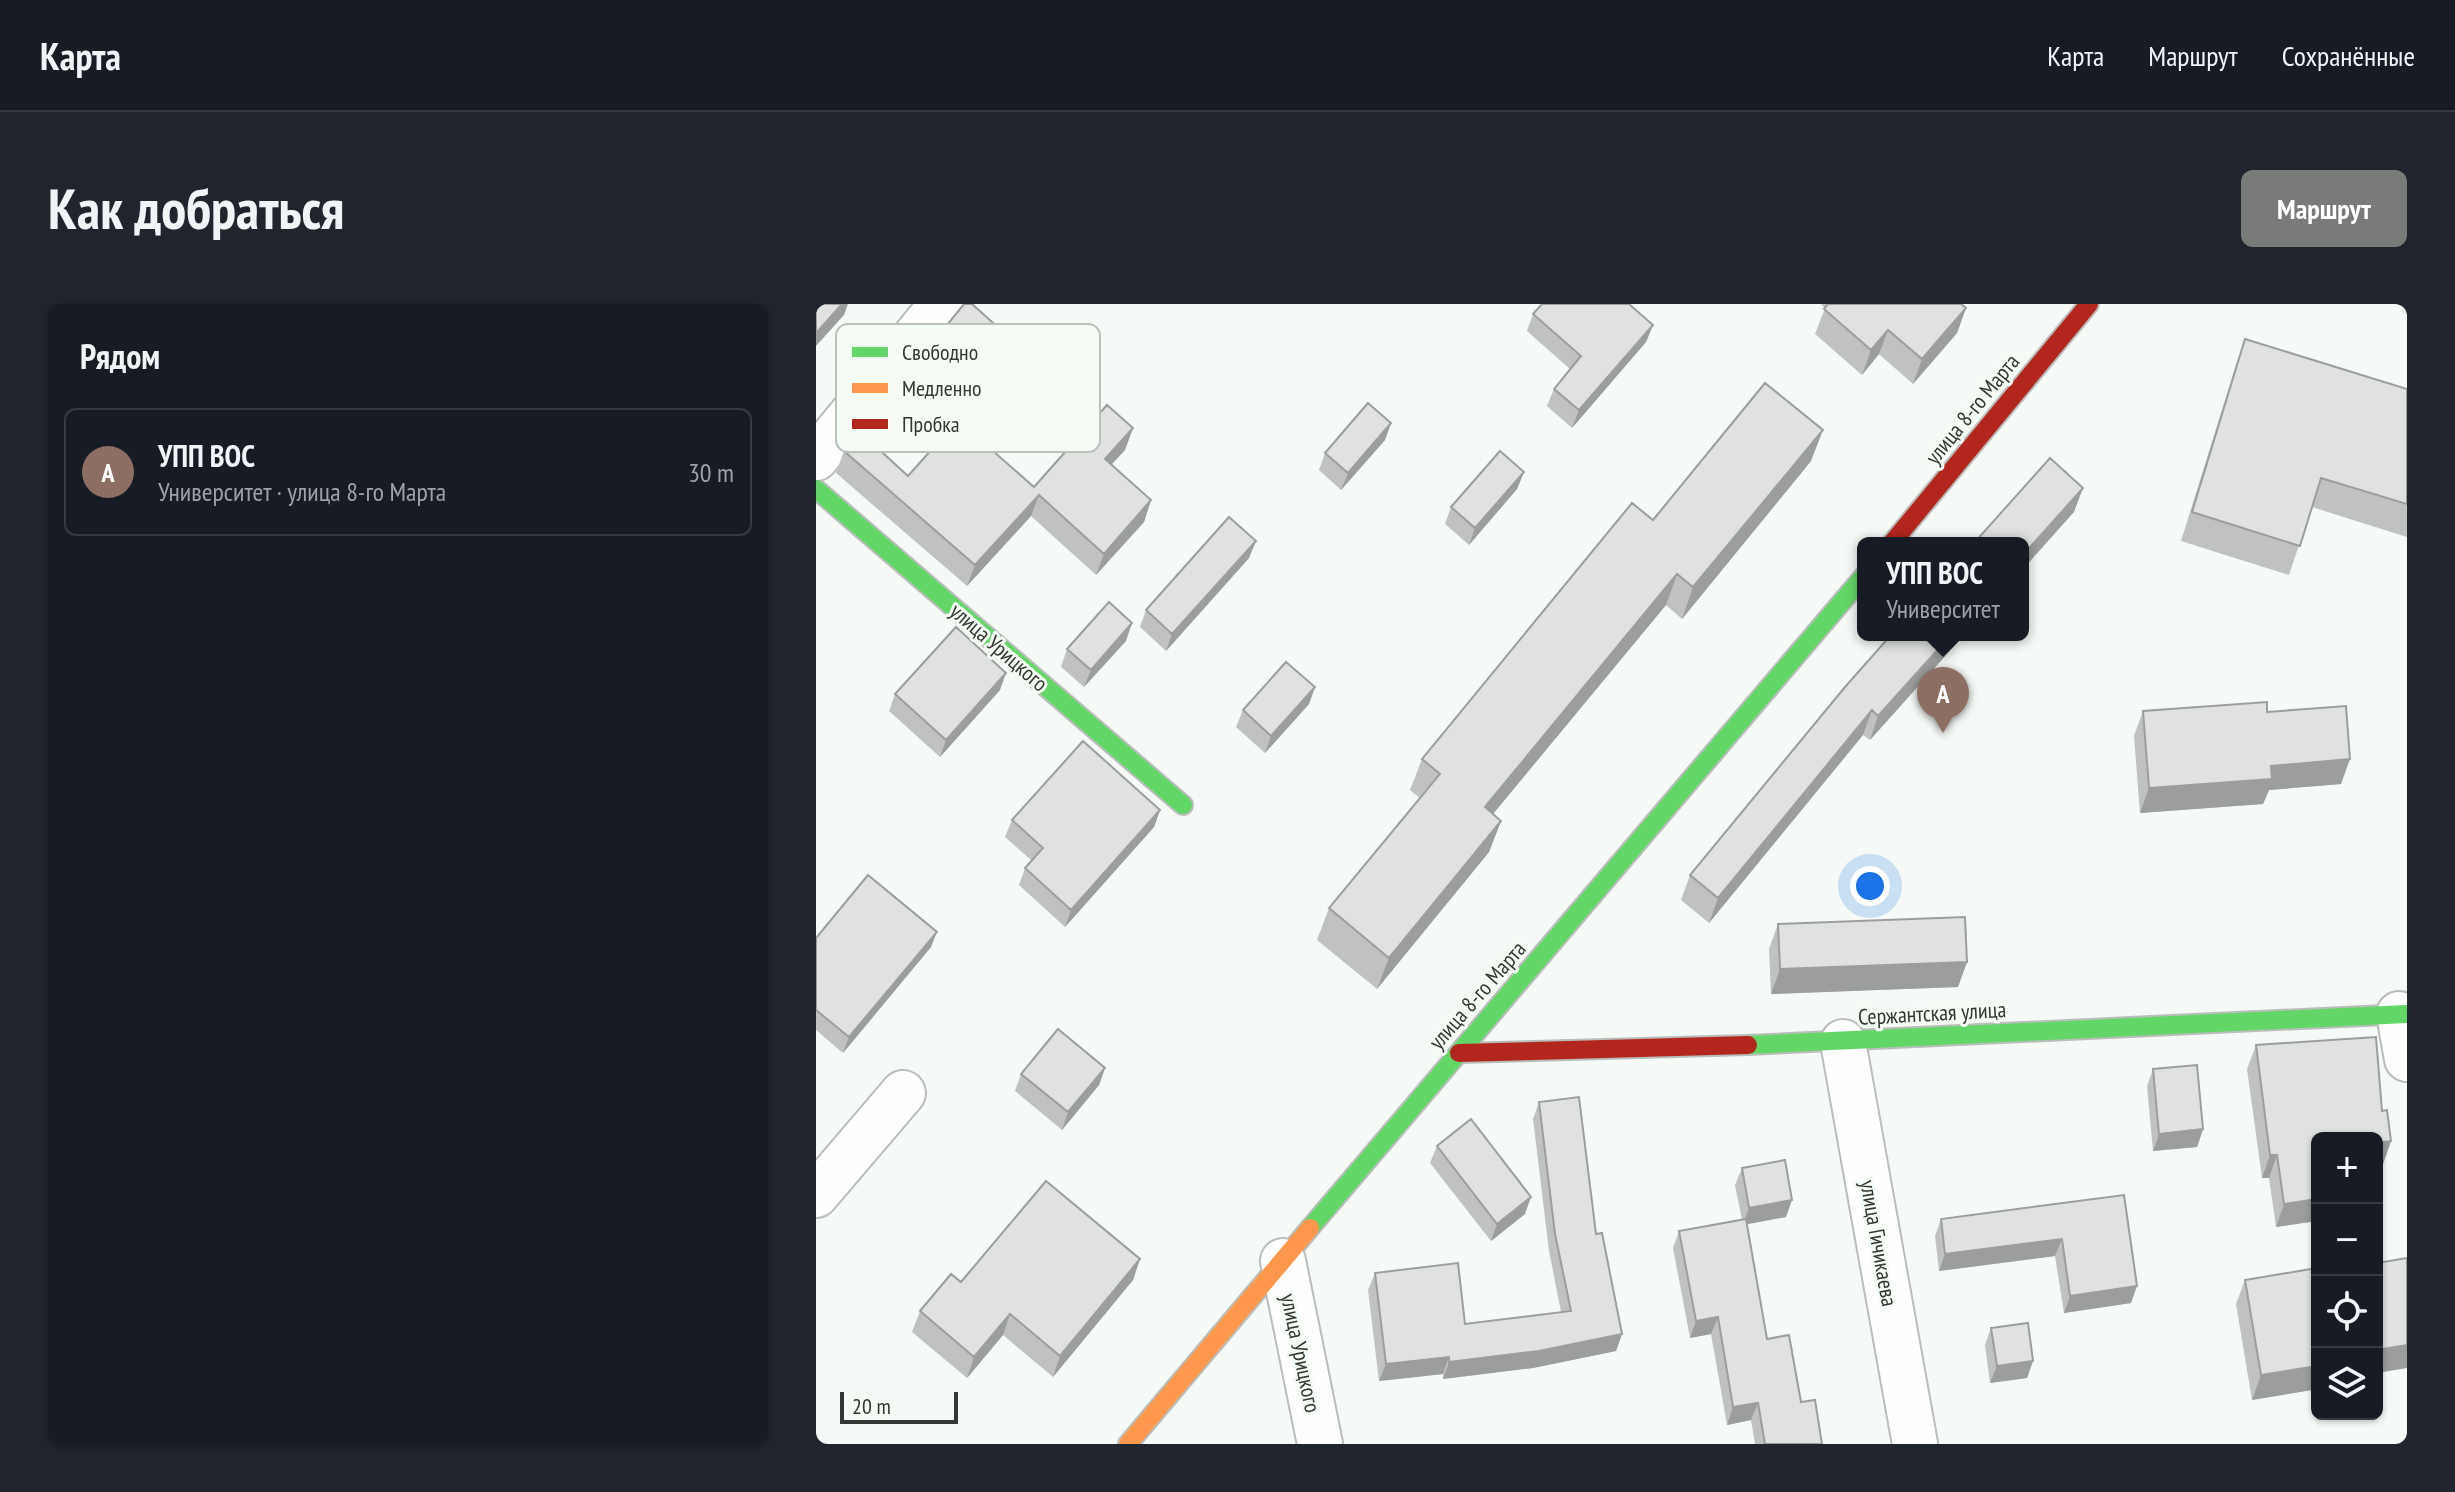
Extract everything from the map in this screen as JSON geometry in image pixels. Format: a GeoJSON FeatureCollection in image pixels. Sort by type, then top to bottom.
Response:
{"type":"FeatureCollection","features":[{"type":"Feature","properties":{"kind":"street"},"geometry":{"type":"LineString","coordinates":[[926,324],[942,304]]}},
{"type":"Feature","properties":{"kind":"street","name":"улица 8-го Марта"},"geometry":{"type":"LineString","coordinates":[[1897,537],[2089,304]]}},
{"type":"Feature","properties":{"kind":"street"},"geometry":{"type":"LineString","coordinates":[[816,458],[836,434]]}},
{"type":"Feature","properties":{"kind":"street","name":"улица Урицкого"},"geometry":{"type":"LineString","coordinates":[[816,489],[1183,805]]}},
{"type":"Feature","properties":{"kind":"street","name":"улица 8-го Марта"},"geometry":{"type":"LineString","coordinates":[[1128,1444],[1857,584]]}},
{"type":"Feature","properties":{"kind":"street"},"geometry":{"type":"LineString","coordinates":[[2403,1014],[2407,1059]]}},
{"type":"Feature","properties":{"kind":"street","name":"Сержантская улица"},"geometry":{"type":"LineString","coordinates":[[1459,1053],[1843,1042],[2403,1014]]}},
{"type":"Feature","properties":{"kind":"street","name":"улица Гичикаева"},"geometry":{"type":"LineString","coordinates":[[1843,1042],[1915,1444]]}},
{"type":"Feature","properties":{"kind":"street"},"geometry":{"type":"LineString","coordinates":[[816,1195],[903,1093]]}},
{"type":"Feature","properties":{"kind":"street","name":"улица Урицкого"},"geometry":{"type":"LineString","coordinates":[[1283,1261],[1320,1444]]}},
{"type":"Feature","properties":{"kind":"building"},"geometry":{"type":"Polygon","coordinates":[[[816,304],[842,304],[816,333],[816,304]]]}},
{"type":"Feature","properties":{"kind":"building"},"geometry":{"type":"Polygon","coordinates":[[[964,304],[972,304],[994,324],[948,324],[964,304]]]}},
{"type":"Feature","properties":{"kind":"building"},"geometry":{"type":"Polygon","coordinates":[[[1542,304],[1629,304],[1653,325],[1579,410],[1554,389],[1581,356],[1533,314],[1542,304]]]}},
{"type":"Feature","properties":{"kind":"building"},"geometry":{"type":"Polygon","coordinates":[[[1828,304],[1961,304],[1966,308],[1922,359],[1888,330],[1871,350],[1824,309],[1828,304]]]}},
{"type":"Feature","properties":{"kind":"building"},"geometry":{"type":"Polygon","coordinates":[[[2245,339],[2407,389],[2407,504],[2321,478],[2300,546],[2192,512],[2245,339]]]}},
{"type":"Feature","properties":{"kind":"building"},"geometry":{"type":"Polygon","coordinates":[[[1765,383],[1823,430],[1693,587],[1677,574],[1485,807],[1501,821],[1389,958],[1329,908],[1440,774],[1422,759],[1632,503],[1653,520],[1765,383]]]}},
{"type":"Feature","properties":{"kind":"building"},"geometry":{"type":"Polygon","coordinates":[[[1368,403],[1391,423],[1348,473],[1325,453],[1368,403]]]}},
{"type":"Feature","properties":{"kind":"building"},"geometry":{"type":"Polygon","coordinates":[[[1107,405],[1133,428],[1105,459],[1151,500],[1104,554],[1039,495],[975,565],[845,452],[882,452],[908,476],[929,452],[994,452],[1034,487],[1065,452],[1100,452],[1100,413],[1107,405]]]}},
{"type":"Feature","properties":{"kind":"building"},"geometry":{"type":"Polygon","coordinates":[[[1500,451],[1524,472],[1475,528],[1451,507],[1500,451]]]}},
{"type":"Feature","properties":{"kind":"building"},"geometry":{"type":"Polygon","coordinates":[[[2050,458],[2083,488],[2029,548],[2029,537],[1979,537],[2050,458]]]}},
{"type":"Feature","properties":{"kind":"building"},"geometry":{"type":"Polygon","coordinates":[[[1229,517],[1256,541],[1172,634],[1146,610],[1229,517]]]}},
{"type":"Feature","properties":{"kind":"building"},"geometry":{"type":"Polygon","coordinates":[[[1109,602],[1132,623],[1091,670],[1067,649],[1109,602]]]}},
{"type":"Feature","properties":{"kind":"building"},"geometry":{"type":"Polygon","coordinates":[[[956,627],[1006,673],[946,740],[895,694],[956,627]]]}},
{"type":"Feature","properties":{"kind":"building"},"geometry":{"type":"Polygon","coordinates":[[[1886,641],[1946,641],[1878,716],[1872,710],[1718,898],[1690,875],[1886,641]]]}},
{"type":"Feature","properties":{"kind":"building"},"geometry":{"type":"Polygon","coordinates":[[[1286,662],[1315,687],[1271,736],[1243,710],[1286,662]]]}},
{"type":"Feature","properties":{"kind":"building"},"geometry":{"type":"Polygon","coordinates":[[[2267,702],[2267,712],[2346,706],[2350,759],[2271,766],[2272,779],[2149,788],[2143,711],[2267,702]]]}},
{"type":"Feature","properties":{"kind":"building"},"geometry":{"type":"Polygon","coordinates":[[[1083,741],[1160,810],[1071,910],[1025,868],[1043,848],[1012,820],[1083,741]]]}},
{"type":"Feature","properties":{"kind":"building"},"geometry":{"type":"Polygon","coordinates":[[[868,875],[937,932],[849,1037],[816,1010],[816,938],[868,875]]]}},
{"type":"Feature","properties":{"kind":"building"},"geometry":{"type":"Polygon","coordinates":[[[1965,917],[1967,962],[1780,969],[1778,924],[1965,917]]]}},
{"type":"Feature","properties":{"kind":"building"},"geometry":{"type":"Polygon","coordinates":[[[1058,1029],[1105,1068],[1068,1112],[1021,1074],[1058,1029]]]}},
{"type":"Feature","properties":{"kind":"building"},"geometry":{"type":"Polygon","coordinates":[[[2376,1037],[2382,1111],[2387,1110],[2391,1141],[2383,1142],[2383,1132],[2311,1132],[2311,1200],[2284,1204],[2277,1155],[2270,1155],[2256,1045],[2376,1037]]]}},
{"type":"Feature","properties":{"kind":"building"},"geometry":{"type":"Polygon","coordinates":[[[2197,1065],[2203,1129],[2159,1134],[2153,1069],[2197,1065]]]}},
{"type":"Feature","properties":{"kind":"building"},"geometry":{"type":"Polygon","coordinates":[[[1579,1097],[1596,1234],[1602,1233],[1622,1334],[1539,1351],[1449,1362],[1449,1357],[1386,1364],[1375,1273],[1458,1263],[1465,1324],[1571,1311],[1555,1234],[1539,1102],[1579,1097]]]}},
{"type":"Feature","properties":{"kind":"building"},"geometry":{"type":"Polygon","coordinates":[[[1471,1119],[1531,1197],[1497,1224],[1437,1146],[1471,1119]]]}},
{"type":"Feature","properties":{"kind":"building"},"geometry":{"type":"Polygon","coordinates":[[[1785,1160],[1792,1200],[1749,1208],[1742,1168],[1785,1160]]]}},
{"type":"Feature","properties":{"kind":"building"},"geometry":{"type":"Polygon","coordinates":[[[1046,1181],[1140,1259],[1060,1356],[1010,1314],[974,1357],[920,1311],[951,1274],[961,1282],[1046,1181]]]}},
{"type":"Feature","properties":{"kind":"building"},"geometry":{"type":"Polygon","coordinates":[[[2124,1195],[2137,1286],[2070,1296],[2062,1239],[1945,1254],[1941,1219],[2124,1195]]]}},
{"type":"Feature","properties":{"kind":"building"},"geometry":{"type":"Polygon","coordinates":[[[1746,1219],[1767,1339],[1789,1335],[1801,1402],[1815,1400],[1822,1444],[1765,1444],[1758,1403],[1733,1407],[1718,1317],[1696,1321],[1679,1231],[1746,1219]]]}},
{"type":"Feature","properties":{"kind":"building"},"geometry":{"type":"Polygon","coordinates":[[[2407,1258],[2407,1345],[2383,1349],[2383,1276],[2383,1262],[2407,1258]]]}},
{"type":"Feature","properties":{"kind":"building"},"geometry":{"type":"Polygon","coordinates":[[[2311,1269],[2311,1367],[2261,1375],[2245,1280],[2311,1269]]]}},
{"type":"Feature","properties":{"kind":"building"},"geometry":{"type":"Polygon","coordinates":[[[2028,1323],[2033,1361],[1997,1366],[1991,1328],[2028,1323]]]}},
{"type":"Feature","properties":{"kind":"traffic: fast"},"geometry":{"type":"LineString","coordinates":[[816,489],[1183,805]]}},
{"type":"Feature","properties":{"kind":"traffic: fast"},"geometry":{"type":"LineString","coordinates":[[1310,1228],[1857,584]]}},
{"type":"Feature","properties":{"kind":"traffic: fast"},"geometry":{"type":"LineString","coordinates":[[1748,1045],[2407,1014]]}},
{"type":"Feature","properties":{"kind":"traffic: slow"},"geometry":{"type":"LineString","coordinates":[[1128,1444],[1310,1228]]}},
{"type":"Feature","properties":{"kind":"traffic: jam"},"geometry":{"type":"LineString","coordinates":[[1897,537],[2089,304]]}},
{"type":"Feature","properties":{"kind":"traffic: jam"},"geometry":{"type":"LineString","coordinates":[[1459,1053],[1748,1045]]}},
{"type":"Feature","properties":{"kind":"place","name":"УПП ВОС"},"geometry":{"type":"Point","coordinates":[1943,733]}}]}
